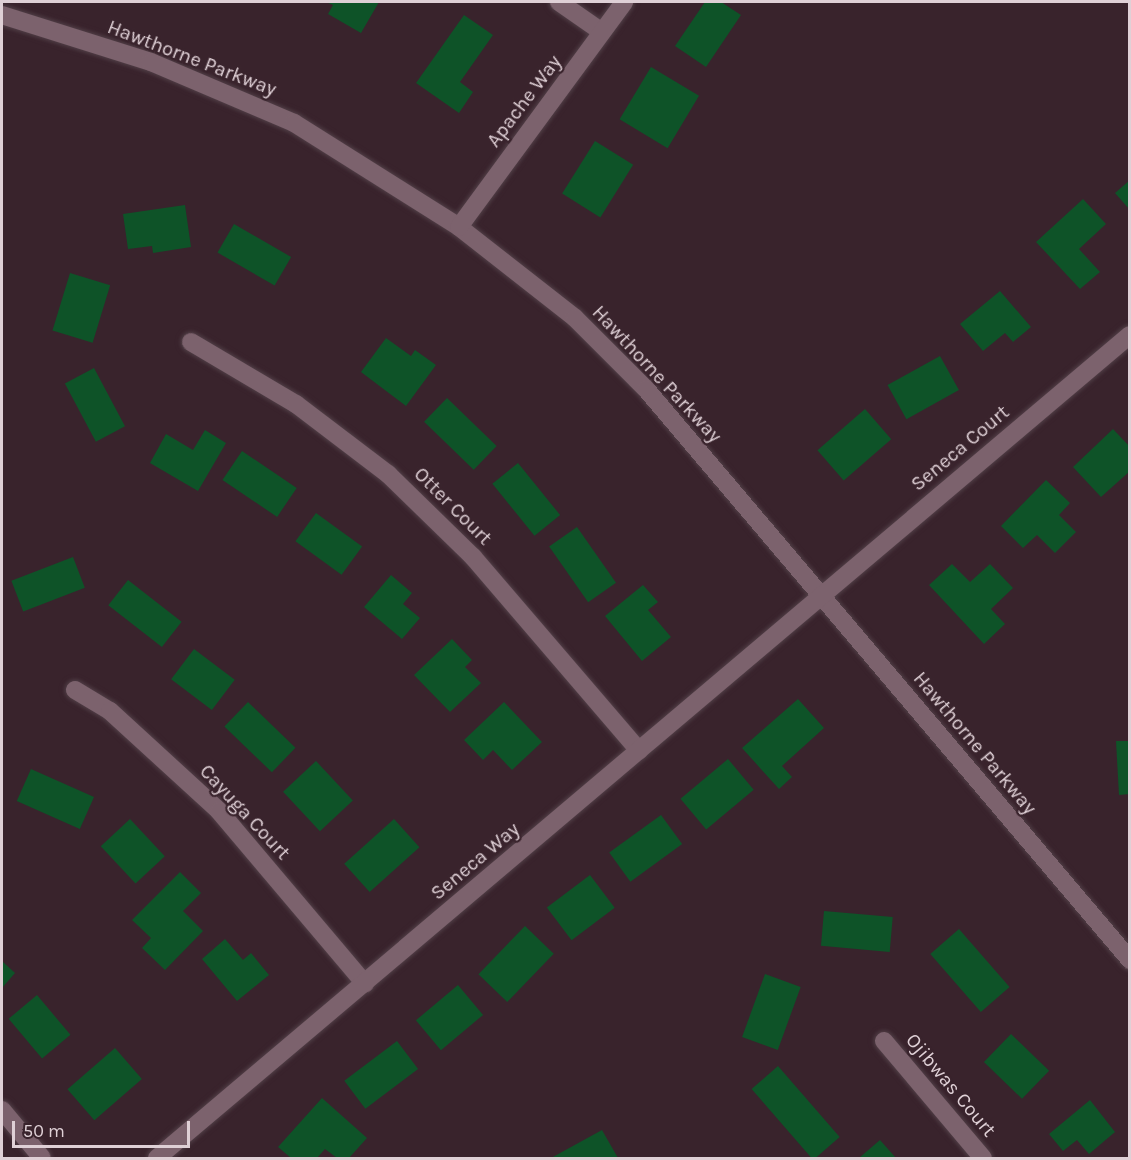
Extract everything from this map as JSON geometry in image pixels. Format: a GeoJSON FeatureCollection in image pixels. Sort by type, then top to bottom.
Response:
{"type":"FeatureCollection","features":[{"type":"Feature","properties":{"kind":"street"},"geometry":{"type":"LineString","coordinates":[[559,2],[602,32]]}},
{"type":"Feature","properties":{"kind":"street","name":"Apache Way"},"geometry":{"type":"LineString","coordinates":[[459,227],[624,2]]}},
{"type":"Feature","properties":{"kind":"street","name":"Hawthorne Parkway"},"geometry":{"type":"LineString","coordinates":[[2,15],[225,90],[363,163],[459,227],[575,318],[646,389],[1130,960]]}},
{"type":"Feature","properties":{"kind":"street","name":"Seneca Court"},"geometry":{"type":"LineString","coordinates":[[821,597],[1130,335]]}},
{"type":"Feature","properties":{"kind":"street","name":"Otter Court"},"geometry":{"type":"LineString","coordinates":[[191,342],[296,405],[388,474],[473,558],[639,751]]}},
{"type":"Feature","properties":{"kind":"street","name":"Seneca Way"},"geometry":{"type":"LineString","coordinates":[[157,1158],[821,597]]}},
{"type":"Feature","properties":{"kind":"street","name":"Cayuga Court"},"geometry":{"type":"LineString","coordinates":[[75,690],[110,711],[219,811],[365,984]]}},
{"type":"Feature","properties":{"kind":"street","name":"Ojibwas Court"},"geometry":{"type":"LineString","coordinates":[[884,1041],[983,1158]]}},
{"type":"Feature","properties":{"kind":"street"},"geometry":{"type":"LineString","coordinates":[[2,1110],[42,1158]]}},
{"type":"Feature","properties":{"kind":"building"},"geometry":{"type":"Polygon","coordinates":[[[326,2],[379,2],[361,33],[328,14],[333,5],[326,2]]]}},
{"type":"Feature","properties":{"kind":"building"},"geometry":{"type":"Polygon","coordinates":[[[705,2],[721,2],[741,15],[706,67],[675,46],[705,2]]]}},
{"type":"Feature","properties":{"kind":"building"},"geometry":{"type":"Polygon","coordinates":[[[464,15],[493,35],[460,82],[473,92],[459,113],[416,83],[464,15]]]}},
{"type":"Feature","properties":{"kind":"building"},"geometry":{"type":"Polygon","coordinates":[[[651,67],[699,96],[668,148],[620,119],[651,67]]]}},
{"type":"Feature","properties":{"kind":"building"},"geometry":{"type":"Polygon","coordinates":[[[595,141],[633,165],[600,217],[562,194],[595,141]]]}},
{"type":"Feature","properties":{"kind":"building"},"geometry":{"type":"Polygon","coordinates":[[[1130,180],[1130,210],[1115,193],[1130,180]]]}},
{"type":"Feature","properties":{"kind":"building"},"geometry":{"type":"Polygon","coordinates":[[[1083,199],[1106,224],[1079,249],[1100,272],[1080,289],[1036,242],[1083,199]]]}},
{"type":"Feature","properties":{"kind":"building"},"geometry":{"type":"Polygon","coordinates":[[[185,205],[191,247],[153,253],[152,246],[128,249],[123,214],[185,205]]]}},
{"type":"Feature","properties":{"kind":"building"},"geometry":{"type":"Polygon","coordinates":[[[234,224],[291,257],[275,286],[218,253],[234,224]]]}},
{"type":"Feature","properties":{"kind":"building"},"geometry":{"type":"Polygon","coordinates":[[[70,273],[110,285],[93,343],[52,330],[70,273]]]}},
{"type":"Feature","properties":{"kind":"building"},"geometry":{"type":"Polygon","coordinates":[[[1000,291],[1031,327],[1013,342],[1005,333],[983,351],[960,324],[1000,291]]]}},
{"type":"Feature","properties":{"kind":"building"},"geometry":{"type":"Polygon","coordinates":[[[386,338],[411,356],[415,350],[436,365],[406,406],[361,372],[386,338]]]}},
{"type":"Feature","properties":{"kind":"building"},"geometry":{"type":"Polygon","coordinates":[[[940,356],[959,390],[906,419],[888,385],[940,356]]]}},
{"type":"Feature","properties":{"kind":"building"},"geometry":{"type":"Polygon","coordinates":[[[94,368],[125,426],[96,442],[65,383],[94,368]]]}},
{"type":"Feature","properties":{"kind":"building"},"geometry":{"type":"Polygon","coordinates":[[[447,398],[497,446],[474,470],[424,422],[447,398]]]}},
{"type":"Feature","properties":{"kind":"building"},"geometry":{"type":"Polygon","coordinates":[[[865,409],[891,439],[844,481],[817,450],[865,409]]]}},
{"type":"Feature","properties":{"kind":"building"},"geometry":{"type":"Polygon","coordinates":[[[1113,429],[1130,447],[1130,471],[1101,497],[1073,467],[1113,429]]]}},
{"type":"Feature","properties":{"kind":"building"},"geometry":{"type":"Polygon","coordinates":[[[205,430],[226,443],[198,491],[150,463],[166,434],[193,450],[205,430]]]}},
{"type":"Feature","properties":{"kind":"building"},"geometry":{"type":"Polygon","coordinates":[[[242,451],[297,488],[277,517],[222,480],[242,451]]]}},
{"type":"Feature","properties":{"kind":"building"},"geometry":{"type":"Polygon","coordinates":[[[518,463],[560,515],[535,536],[492,484],[518,463]]]}},
{"type":"Feature","properties":{"kind":"building"},"geometry":{"type":"Polygon","coordinates":[[[1046,480],[1070,503],[1059,515],[1076,532],[1055,553],[1037,535],[1023,548],[1001,526],[1046,480]]]}},
{"type":"Feature","properties":{"kind":"building"},"geometry":{"type":"Polygon","coordinates":[[[316,513],[362,547],[342,575],[295,541],[316,513]]]}},
{"type":"Feature","properties":{"kind":"building"},"geometry":{"type":"Polygon","coordinates":[[[577,527],[616,583],[588,602],[549,547],[577,527]]]}},
{"type":"Feature","properties":{"kind":"building"},"geometry":{"type":"Polygon","coordinates":[[[73,557],[85,588],[23,611],[11,581],[73,557]]]}},
{"type":"Feature","properties":{"kind":"building"},"geometry":{"type":"Polygon","coordinates":[[[952,564],[970,582],[990,564],[1013,588],[991,609],[1005,624],[984,644],[929,585],[952,564]]]}},
{"type":"Feature","properties":{"kind":"building"},"geometry":{"type":"Polygon","coordinates":[[[391,575],[412,593],[403,604],[420,618],[402,639],[364,607],[391,575]]]}},
{"type":"Feature","properties":{"kind":"building"},"geometry":{"type":"Polygon","coordinates":[[[128,580],[182,622],[162,647],[108,605],[128,580]]]}},
{"type":"Feature","properties":{"kind":"building"},"geometry":{"type":"Polygon","coordinates":[[[643,585],[658,602],[648,610],[671,637],[642,661],[605,616],[643,585]]]}},
{"type":"Feature","properties":{"kind":"building"},"geometry":{"type":"Polygon","coordinates":[[[452,639],[472,660],[465,667],[481,683],[450,712],[414,675],[452,639]]]}},
{"type":"Feature","properties":{"kind":"building"},"geometry":{"type":"Polygon","coordinates":[[[194,649],[235,680],[212,710],[171,679],[194,649]]]}},
{"type":"Feature","properties":{"kind":"building"},"geometry":{"type":"Polygon","coordinates":[[[798,699],[824,728],[782,766],[792,777],[779,789],[742,748],[798,699]]]}},
{"type":"Feature","properties":{"kind":"building"},"geometry":{"type":"Polygon","coordinates":[[[248,702],[295,748],[272,772],[224,726],[248,702]]]}},
{"type":"Feature","properties":{"kind":"building"},"geometry":{"type":"Polygon","coordinates":[[[504,702],[542,742],[512,770],[493,750],[483,760],[464,740],[504,702]]]}},
{"type":"Feature","properties":{"kind":"building"},"geometry":{"type":"Polygon","coordinates":[[[1116,741],[1130,741],[1130,794],[1119,795],[1116,741]]]}},
{"type":"Feature","properties":{"kind":"building"},"geometry":{"type":"Polygon","coordinates":[[[728,759],[754,790],[706,829],[681,799],[728,759]]]}},
{"type":"Feature","properties":{"kind":"building"},"geometry":{"type":"Polygon","coordinates":[[[316,761],[353,800],[320,831],[283,792],[316,761]]]}},
{"type":"Feature","properties":{"kind":"building"},"geometry":{"type":"Polygon","coordinates":[[[31,769],[94,797],[80,829],[17,801],[31,769]]]}},
{"type":"Feature","properties":{"kind":"building"},"geometry":{"type":"Polygon","coordinates":[[[661,815],[682,844],[630,882],[609,853],[661,815]]]}},
{"type":"Feature","properties":{"kind":"building"},"geometry":{"type":"Polygon","coordinates":[[[130,819],[165,856],[136,884],[101,846],[130,819]]]}},
{"type":"Feature","properties":{"kind":"building"},"geometry":{"type":"Polygon","coordinates":[[[394,819],[419,847],[370,892],[344,864],[394,819]]]}},
{"type":"Feature","properties":{"kind":"building"},"geometry":{"type":"Polygon","coordinates":[[[180,872],[201,893],[183,911],[203,931],[165,970],[142,948],[151,938],[132,920],[180,872]]]}},
{"type":"Feature","properties":{"kind":"building"},"geometry":{"type":"Polygon","coordinates":[[[590,875],[615,908],[572,940],[547,907],[590,875]]]}},
{"type":"Feature","properties":{"kind":"building"},"geometry":{"type":"Polygon","coordinates":[[[824,911],[893,917],[890,952],[821,946],[824,911]]]}},
{"type":"Feature","properties":{"kind":"building"},"geometry":{"type":"Polygon","coordinates":[[[525,926],[554,954],[507,1002],[478,974],[525,926]]]}},
{"type":"Feature","properties":{"kind":"building"},"geometry":{"type":"Polygon","coordinates":[[[959,929],[1010,987],[981,1012],[930,954],[959,929]]]}},
{"type":"Feature","properties":{"kind":"building"},"geometry":{"type":"Polygon","coordinates":[[[225,939],[243,960],[251,953],[269,975],[237,1001],[202,959],[225,939]]]}},
{"type":"Feature","properties":{"kind":"building"},"geometry":{"type":"Polygon","coordinates":[[[2,961],[15,973],[2,988],[2,961]]]}},
{"type":"Feature","properties":{"kind":"building"},"geometry":{"type":"Polygon","coordinates":[[[765,974],[801,987],[778,1050],[742,1037],[765,974]]]}},
{"type":"Feature","properties":{"kind":"building"},"geometry":{"type":"Polygon","coordinates":[[[458,985],[483,1015],[441,1050],[416,1020],[458,985]]]}},
{"type":"Feature","properties":{"kind":"building"},"geometry":{"type":"Polygon","coordinates":[[[37,995],[70,1035],[42,1059],[9,1019],[37,995]]]}},
{"type":"Feature","properties":{"kind":"building"},"geometry":{"type":"Polygon","coordinates":[[[1011,1034],[1049,1071],[1022,1099],[984,1062],[1011,1034]]]}},
{"type":"Feature","properties":{"kind":"building"},"geometry":{"type":"Polygon","coordinates":[[[397,1041],[418,1069],[365,1109],[344,1081],[397,1041]]]}},
{"type":"Feature","properties":{"kind":"building"},"geometry":{"type":"Polygon","coordinates":[[[115,1048],[142,1079],[94,1120],[67,1089],[115,1048]]]}},
{"type":"Feature","properties":{"kind":"building"},"geometry":{"type":"Polygon","coordinates":[[[778,1066],[840,1137],[815,1158],[812,1158],[752,1089],[778,1066]]]}},
{"type":"Feature","properties":{"kind":"building"},"geometry":{"type":"Polygon","coordinates":[[[322,1098],[367,1138],[349,1158],[337,1158],[325,1149],[317,1158],[291,1158],[278,1147],[322,1098]]]}},
{"type":"Feature","properties":{"kind":"building"},"geometry":{"type":"Polygon","coordinates":[[[1090,1100],[1115,1132],[1089,1154],[1077,1140],[1063,1151],[1049,1134],[1090,1100]]]}},
{"type":"Feature","properties":{"kind":"building"},"geometry":{"type":"Polygon","coordinates":[[[602,1130],[618,1158],[551,1158],[602,1130]]]}},
{"type":"Feature","properties":{"kind":"building"},"geometry":{"type":"Polygon","coordinates":[[[880,1140],[896,1158],[859,1158],[880,1140]]]}}]}
